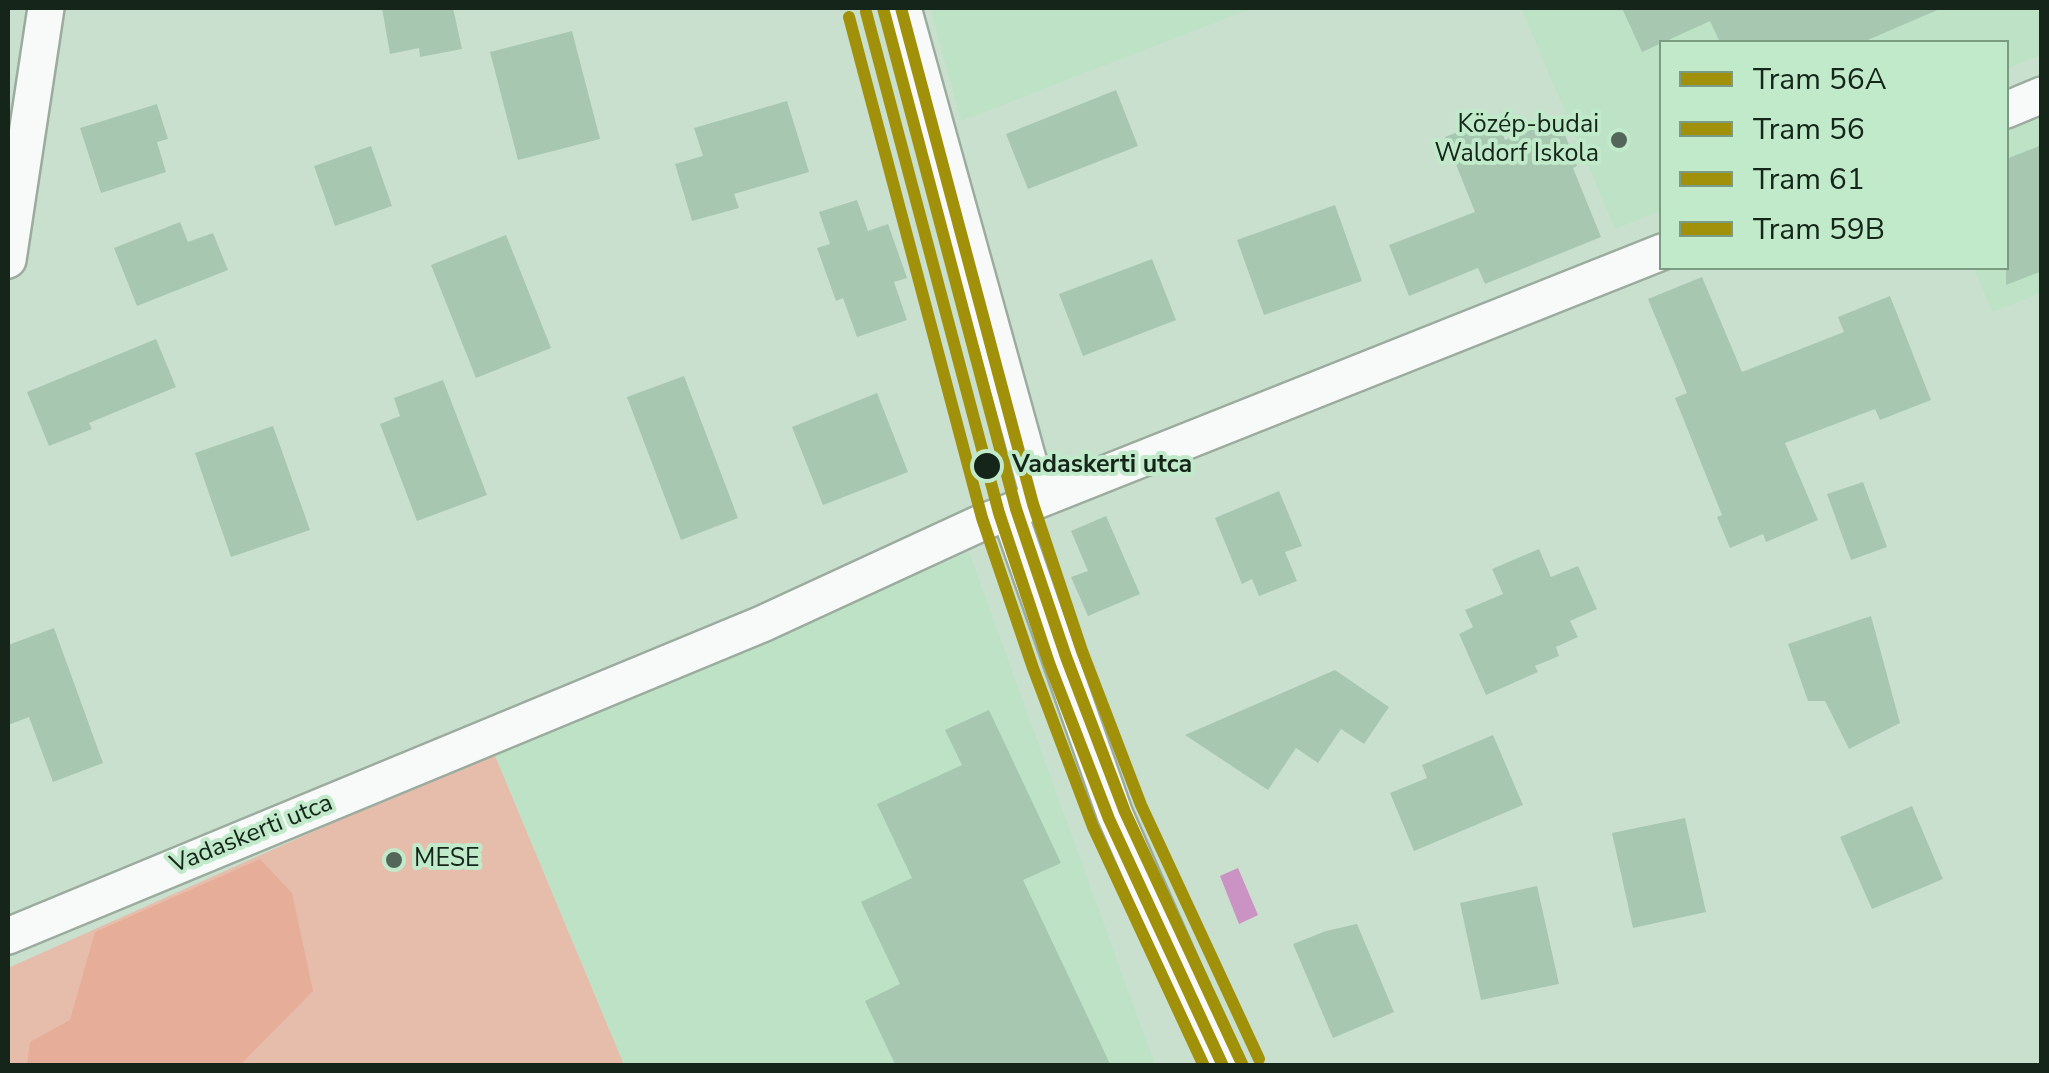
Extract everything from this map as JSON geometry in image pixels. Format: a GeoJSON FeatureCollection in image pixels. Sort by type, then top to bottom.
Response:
{"type":"FeatureCollection","features":[{"type":"Feature","properties":{"kind":"street"},"geometry":{"type":"LineString","coordinates":[[8,260],[46,8]]}},
{"type":"Feature","properties":{"kind":"street"},"geometry":{"type":"LineString","coordinates":[[904,8],[1024,505],[1138,874],[1224,1066]]}},
{"type":"Feature","properties":{"kind":"street"},"geometry":{"type":"LineString","coordinates":[[2009,109],[2042,96]]}},
{"type":"Feature","properties":{"kind":"street","name":"Vadaskerti utca"},"geometry":{"type":"LineString","coordinates":[[8,936],[762,624],[1024,505],[1659,253]]}},
{"type":"Feature","properties":{"kind":"shaded area"},"geometry":{"type":"Polygon","coordinates":[[[930,8],[1253,8],[961,121],[930,8]]]}},
{"type":"Feature","properties":{"kind":"shaded area","name":"Közép-budai Waldorf Iskola"},"geometry":{"type":"Polygon","coordinates":[[[1521,8],[2041,8],[2041,55],[2009,68],[2009,40],[1659,40],[1659,212],[1615,229],[1521,8]]]}},
{"type":"Feature","properties":{"kind":"shaded area"},"geometry":{"type":"Polygon","coordinates":[[[2041,83],[2041,293],[1992,312],[1975,270],[2009,270],[2009,96],[2041,83]]]}},
{"type":"Feature","properties":{"kind":"shaded area"},"geometry":{"type":"Polygon","coordinates":[[[969,552],[1155,1065],[624,1065],[493,751],[969,552]]]}},
{"type":"Feature","properties":{"kind":"shaded area","name":"MESE"},"geometry":{"type":"Polygon","coordinates":[[[493,751],[624,1065],[8,1065],[8,968],[493,751]]]}},
{"type":"Feature","properties":{"kind":"shaded area"},"geometry":{"type":"Polygon","coordinates":[[[260,859],[292,893],[313,991],[240,1065],[27,1065],[30,1042],[70,1020],[95,932],[260,859]]]}},
{"type":"Feature","properties":{"kind":"shaded area"},"geometry":{"type":"Polygon","coordinates":[[[1238,868],[1258,915],[1239,924],[1220,876],[1238,868]]]}},
{"type":"Feature","properties":{"kind":"building"},"geometry":{"type":"Polygon","coordinates":[[[382,8],[453,8],[462,49],[420,57],[419,48],[390,54],[382,8]]]}},
{"type":"Feature","properties":{"kind":"building"},"geometry":{"type":"Polygon","coordinates":[[[1622,8],[1942,8],[1868,40],[1719,40],[1710,21],[1668,40],[1659,40],[1659,44],[1642,52],[1622,8]]]}},
{"type":"Feature","properties":{"kind":"building"},"geometry":{"type":"Polygon","coordinates":[[[572,31],[600,139],[518,160],[490,52],[572,31]]]}},
{"type":"Feature","properties":{"kind":"building"},"geometry":{"type":"Polygon","coordinates":[[[1116,90],[1138,146],[1028,189],[1006,134],[1116,90]]]}},
{"type":"Feature","properties":{"kind":"building"},"geometry":{"type":"Polygon","coordinates":[[[787,101],[809,172],[734,194],[739,208],[692,221],[675,164],[703,156],[694,128],[787,101]]]}},
{"type":"Feature","properties":{"kind":"building"},"geometry":{"type":"Polygon","coordinates":[[[157,104],[168,139],[157,142],[166,172],[101,193],[80,128],[157,104]]]}},
{"type":"Feature","properties":{"kind":"building"},"geometry":{"type":"Polygon","coordinates":[[[1496,117],[1505,140],[1559,119],[1577,166],[1573,168],[1601,237],[1485,284],[1478,268],[1409,296],[1389,245],[1475,212],[1445,137],[1496,117]]]}},
{"type":"Feature","properties":{"kind":"building"},"geometry":{"type":"Polygon","coordinates":[[[2042,145],[2042,271],[2006,285],[2009,270],[2009,158],[2042,145]]]}},
{"type":"Feature","properties":{"kind":"building"},"geometry":{"type":"Polygon","coordinates":[[[371,146],[392,206],[335,226],[314,166],[371,146]]]}},
{"type":"Feature","properties":{"kind":"building"},"geometry":{"type":"Polygon","coordinates":[[[857,200],[868,231],[888,224],[907,278],[894,282],[907,320],[857,337],[843,298],[836,301],[817,248],[830,244],[819,212],[857,200]]]}},
{"type":"Feature","properties":{"kind":"building"},"geometry":{"type":"Polygon","coordinates":[[[1335,205],[1362,281],[1264,315],[1237,240],[1335,205]]]}},
{"type":"Feature","properties":{"kind":"building"},"geometry":{"type":"Polygon","coordinates":[[[180,222],[188,242],[213,233],[228,270],[137,306],[114,248],[180,222]]]}},
{"type":"Feature","properties":{"kind":"building"},"geometry":{"type":"Polygon","coordinates":[[[506,235],[551,348],[476,378],[431,265],[506,235]]]}},
{"type":"Feature","properties":{"kind":"building"},"geometry":{"type":"Polygon","coordinates":[[[1152,259],[1176,320],[1083,356],[1059,294],[1152,259]]]}},
{"type":"Feature","properties":{"kind":"building"},"geometry":{"type":"Polygon","coordinates":[[[1702,277],[1742,372],[1844,332],[1838,317],[1890,296],[1931,400],[1880,420],[1875,409],[1785,443],[1818,520],[1766,542],[1763,534],[1730,548],[1717,517],[1722,515],[1675,398],[1687,393],[1648,299],[1702,277]]]}},
{"type":"Feature","properties":{"kind":"building"},"geometry":{"type":"Polygon","coordinates":[[[156,339],[176,387],[89,423],[92,429],[49,446],[27,392],[156,339]]]}},
{"type":"Feature","properties":{"kind":"building"},"geometry":{"type":"Polygon","coordinates":[[[684,376],[738,518],[681,540],[627,397],[684,376]]]}},
{"type":"Feature","properties":{"kind":"building"},"geometry":{"type":"Polygon","coordinates":[[[443,380],[487,495],[417,521],[380,424],[400,416],[394,398],[443,380]]]}},
{"type":"Feature","properties":{"kind":"building"},"geometry":{"type":"Polygon","coordinates":[[[877,393],[908,472],[823,505],[792,427],[877,393]]]}},
{"type":"Feature","properties":{"kind":"building"},"geometry":{"type":"Polygon","coordinates":[[[273,426],[310,530],[231,557],[195,453],[273,426]]]}},
{"type":"Feature","properties":{"kind":"building"},"geometry":{"type":"Polygon","coordinates":[[[1863,482],[1887,547],[1851,560],[1827,494],[1863,482]]]}},
{"type":"Feature","properties":{"kind":"building"},"geometry":{"type":"Polygon","coordinates":[[[1279,491],[1302,546],[1285,552],[1297,581],[1259,596],[1252,579],[1242,584],[1215,518],[1279,491]]]}},
{"type":"Feature","properties":{"kind":"building"},"geometry":{"type":"Polygon","coordinates":[[[1106,516],[1140,594],[1088,616],[1071,577],[1088,571],[1071,531],[1106,516]]]}},
{"type":"Feature","properties":{"kind":"building"},"geometry":{"type":"Polygon","coordinates":[[[1539,549],[1551,577],[1578,566],[1597,609],[1570,621],[1578,637],[1556,647],[1559,656],[1535,666],[1538,672],[1486,695],[1459,634],[1473,627],[1465,610],[1503,594],[1492,569],[1539,549]]]}},
{"type":"Feature","properties":{"kind":"building"},"geometry":{"type":"Polygon","coordinates":[[[1871,616],[1900,723],[1849,749],[1825,701],[1808,701],[1788,644],[1871,616]]]}},
{"type":"Feature","properties":{"kind":"building"},"geometry":{"type":"Polygon","coordinates":[[[54,628],[103,763],[53,782],[29,717],[8,725],[8,645],[54,628]]]}},
{"type":"Feature","properties":{"kind":"building"},"geometry":{"type":"Polygon","coordinates":[[[1335,670],[1389,707],[1364,744],[1341,729],[1318,763],[1296,748],[1268,790],[1185,735],[1335,670]]]}},
{"type":"Feature","properties":{"kind":"building"},"geometry":{"type":"Polygon","coordinates":[[[989,710],[1061,863],[1023,880],[1111,1066],[896,1066],[865,1001],[900,984],[861,902],[912,878],[877,804],[962,765],[945,730],[989,710]]]}},
{"type":"Feature","properties":{"kind":"building"},"geometry":{"type":"Polygon","coordinates":[[[1493,735],[1523,805],[1414,851],[1390,793],[1427,778],[1422,765],[1493,735]]]}},
{"type":"Feature","properties":{"kind":"building"},"geometry":{"type":"Polygon","coordinates":[[[1912,806],[1943,879],[1872,909],[1840,837],[1912,806]]]}},
{"type":"Feature","properties":{"kind":"building"},"geometry":{"type":"Polygon","coordinates":[[[1685,818],[1706,912],[1633,928],[1612,833],[1685,818]]]}},
{"type":"Feature","properties":{"kind":"building"},"geometry":{"type":"Polygon","coordinates":[[[1537,886],[1559,984],[1481,1000],[1460,903],[1537,886]]]}},
{"type":"Feature","properties":{"kind":"building"},"geometry":{"type":"Polygon","coordinates":[[[1357,924],[1394,1012],[1333,1038],[1293,944],[1357,924]]]}},
{"type":"Feature","properties":{"kind":"tram line","name":"56A"},"geometry":{"type":"LineString","coordinates":[[883,8],[1016,509],[1066,657],[1125,812],[1243,1066]]}},
{"type":"Feature","properties":{"kind":"tram line","name":"61"},"geometry":{"type":"LineString","coordinates":[[901,8],[1033,504],[1082,651],[1141,805],[1259,1059]]}},
{"type":"Feature","properties":{"kind":"tram line","name":"56"},"geometry":{"type":"LineString","coordinates":[[866,12],[999,513],[1049,663],[1109,819],[1223,1066]]}},
{"type":"Feature","properties":{"kind":"tram line","name":"59B"},"geometry":{"type":"LineString","coordinates":[[849,17],[982,518],[1093,827],[1204,1066]]}},
{"type":"Feature","properties":{"kind":"place","name":"Közép-budai Waldorf Iskola"},"geometry":{"type":"Point","coordinates":[1619,140]}},
{"type":"Feature","properties":{"kind":"place","name":"Vadaskerti utca"},"geometry":{"type":"Point","coordinates":[987,466]}},
{"type":"Feature","properties":{"kind":"place","name":"MESE"},"geometry":{"type":"Point","coordinates":[394,860]}}]}
